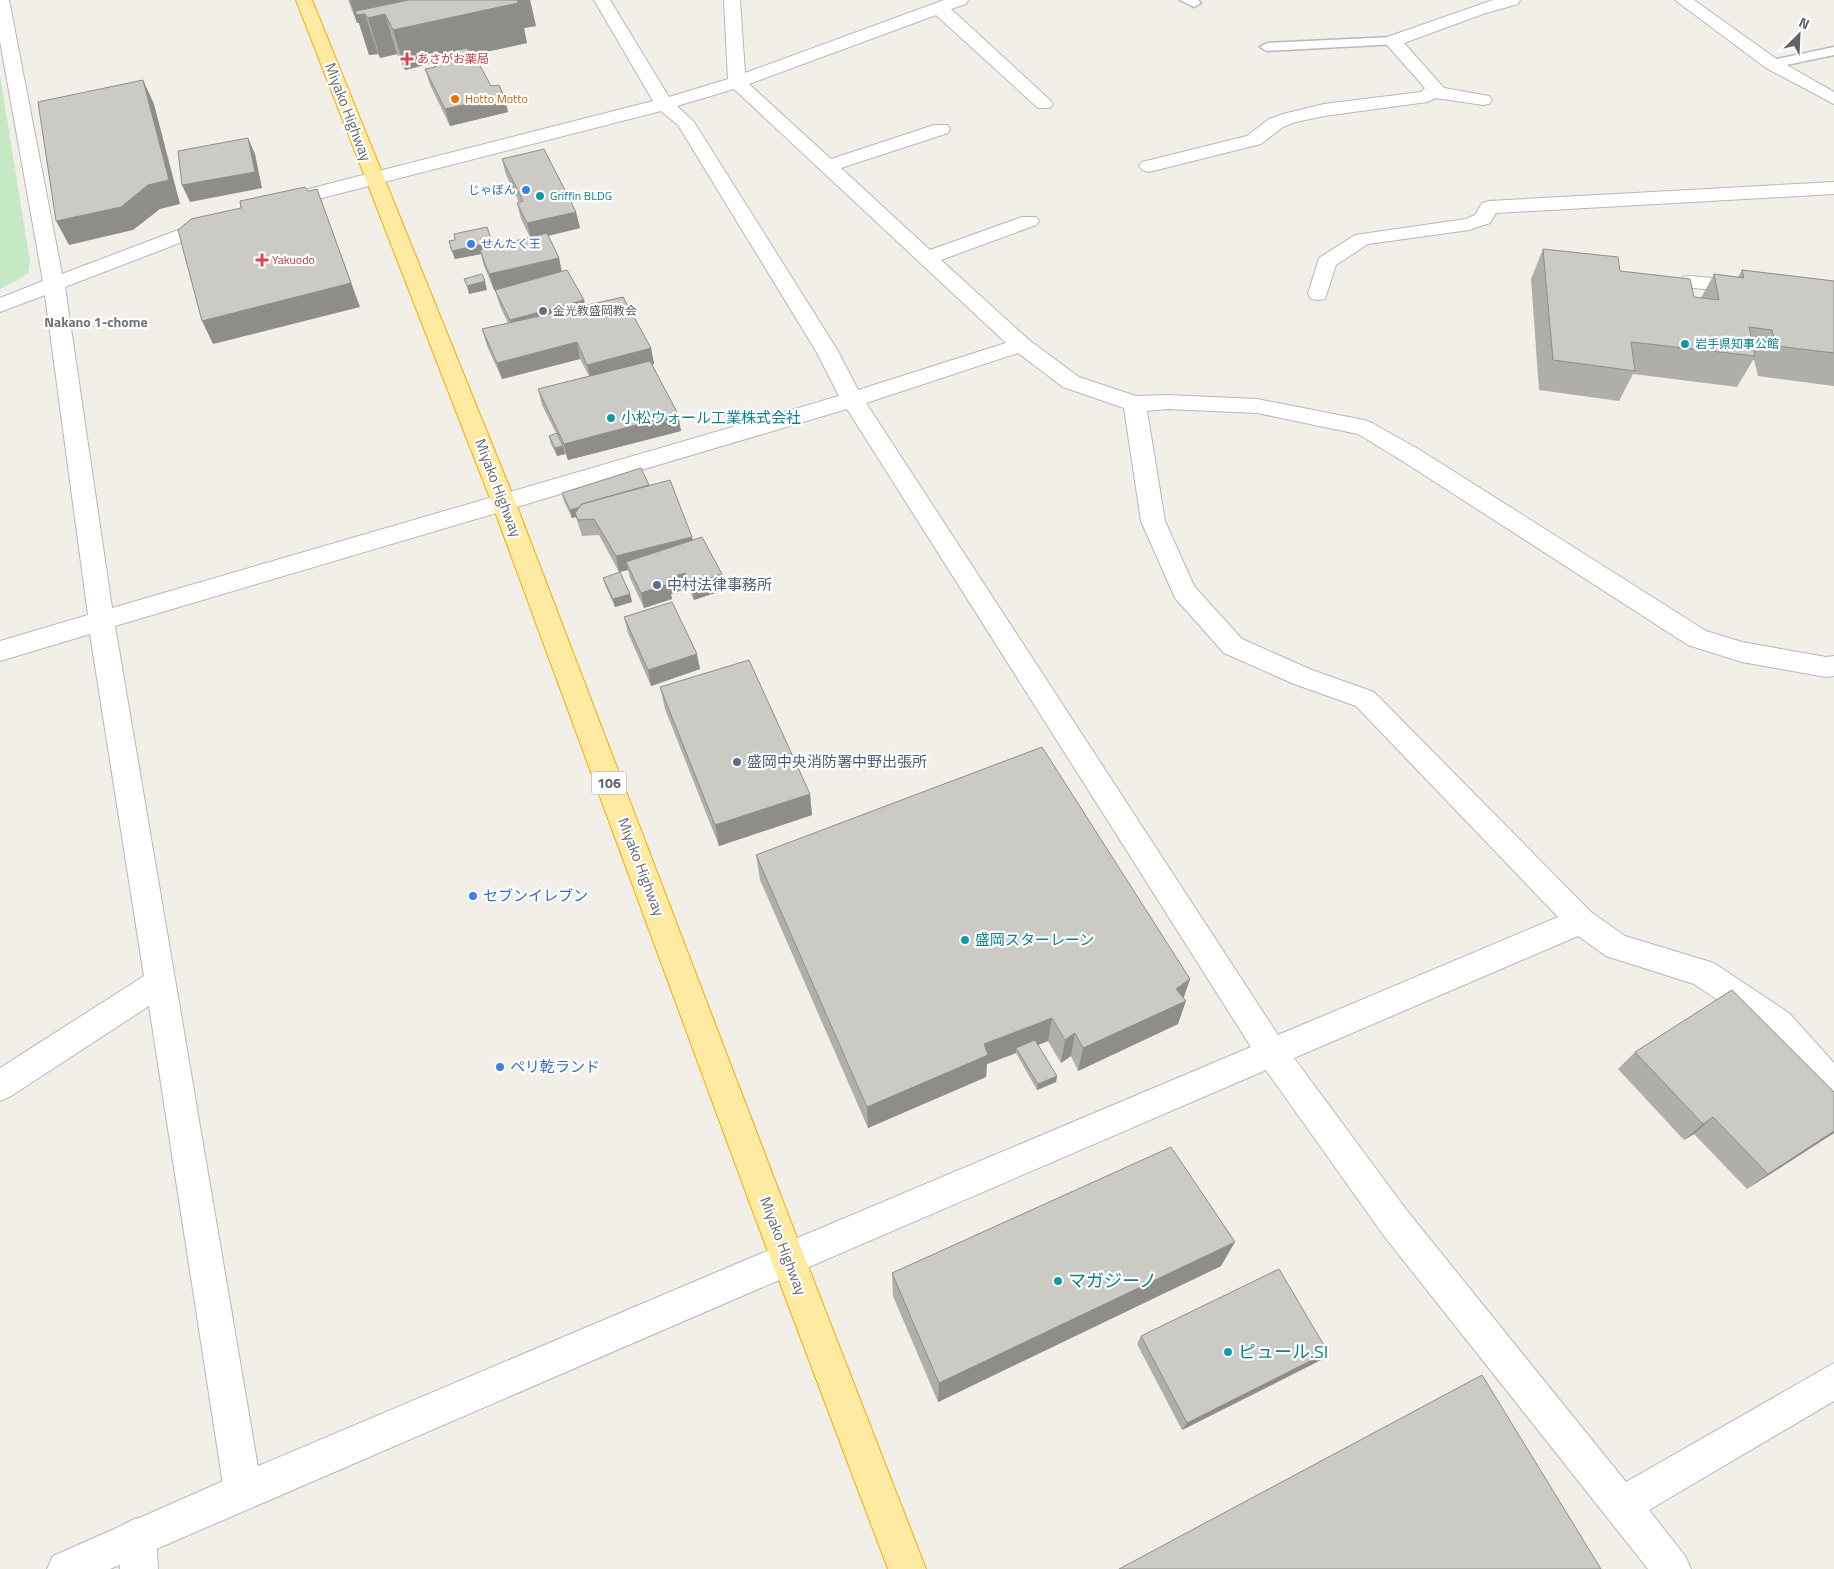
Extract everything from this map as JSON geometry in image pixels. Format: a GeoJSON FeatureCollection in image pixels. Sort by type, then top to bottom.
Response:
{"type":"FeatureCollection","features":[{"type":"Feature","properties":{"kind":"highway","name":"Miyako Highway"},"geometry":{"type":"LineString","coordinates":[[304,0],[503,501],[788,1259],[907,1569]]}},
{"type":"Feature","properties":{"kind":"street"},"geometry":{"type":"LineString","coordinates":[[1,0],[54,284],[101,621],[243,1491]]}},
{"type":"Feature","properties":{"kind":"street"},"geometry":{"type":"LineString","coordinates":[[602,0],[664,104],[685,122],[828,351],[852,400],[1273,1054],[1396,1224],[1672,1569]]}},
{"type":"Feature","properties":{"kind":"street"},"geometry":{"type":"LineString","coordinates":[[732,0],[737,82],[1021,345],[1072,382],[1135,404],[1168,402],[1257,406],[1364,428],[1412,456],[1697,638],[1742,652],[1834,666]]}},
{"type":"Feature","properties":{"kind":"street"},"geometry":{"type":"LineString","coordinates":[[260,209],[373,177],[664,104],[737,82],[960,0]]}},
{"type":"Feature","properties":{"kind":"street"},"geometry":{"type":"LineString","coordinates":[[1455,0],[1477,10]]}},
{"type":"Feature","properties":{"kind":"street"},"geometry":{"type":"LineString","coordinates":[[1149,166],[1254,140],[1276,123],[1290,118],[1324,110],[1427,96],[1435,88],[1393,41],[1477,10],[1512,0]]}},
{"type":"Feature","properties":{"kind":"street"},"geometry":{"type":"LineString","coordinates":[[1683,0],[1772,64],[1834,100]]}},
{"type":"Feature","properties":{"kind":"street"},"geometry":{"type":"LineString","coordinates":[[939,8],[1044,104]]}},
{"type":"Feature","properties":{"kind":"street"},"geometry":{"type":"LineString","coordinates":[[1431,92],[1484,100]]}},
{"type":"Feature","properties":{"kind":"street"},"geometry":{"type":"LineString","coordinates":[[828,166],[941,129]]}},
{"type":"Feature","properties":{"kind":"street"},"geometry":{"type":"LineString","coordinates":[[1318,294],[1326,262],[1362,239],[1469,224],[1484,218],[1489,207],[1834,188]]}},
{"type":"Feature","properties":{"kind":"street"},"geometry":{"type":"LineString","coordinates":[[0,304],[232,217]]}},
{"type":"Feature","properties":{"kind":"street"},"geometry":{"type":"LineString","coordinates":[[926,258],[1030,221]]}},
{"type":"Feature","properties":{"kind":"street"},"geometry":{"type":"LineString","coordinates":[[1690,282],[1767,288]]}},
{"type":"Feature","properties":{"kind":"street"},"geometry":{"type":"LineString","coordinates":[[0,651],[503,501],[852,400],[1021,345]]}},
{"type":"Feature","properties":{"kind":"street"},"geometry":{"type":"LineString","coordinates":[[1135,404],[1153,520],[1184,591],[1233,646],[1304,677],[1365,699],[1581,921],[1616,947],[1703,973],[1778,1024],[1834,1086]]}},
{"type":"Feature","properties":{"kind":"street"},"geometry":{"type":"LineString","coordinates":[[66,1569],[138,1553],[243,1491],[1273,1054],[1581,921]]}},
{"type":"Feature","properties":{"kind":"street"},"geometry":{"type":"LineString","coordinates":[[0,1086],[160,982]]}},
{"type":"Feature","properties":{"kind":"street"},"geometry":{"type":"LineString","coordinates":[[1622,1505],[1834,1381]]}},
{"type":"Feature","properties":{"kind":"lane"},"geometry":{"type":"LineString","coordinates":[[1267,47],[1393,41]]}},
{"type":"Feature","properties":{"kind":"lane"},"geometry":{"type":"LineString","coordinates":[[1772,64],[1834,50]]}},
{"type":"Feature","properties":{"kind":"green space"},"geometry":{"type":"Polygon","coordinates":[[[0,75],[30,262],[28,274],[0,289],[0,75]]]}},
{"type":"Feature","properties":{"kind":"building"},"geometry":{"type":"Polygon","coordinates":[[[409,0],[517,0],[518,3],[393,30],[385,14],[368,18],[365,14],[356,15],[356,11],[409,0]]]}},
{"type":"Feature","properties":{"kind":"building"},"geometry":{"type":"Polygon","coordinates":[[[467,48],[473,59],[476,58],[491,86],[499,85],[504,96],[445,109],[425,69],[436,67],[431,56],[467,48]]]}},
{"type":"Feature","properties":{"kind":"building"},"geometry":{"type":"Polygon","coordinates":[[[143,80],[169,180],[148,185],[121,207],[56,221],[38,102],[143,80]]]}},
{"type":"Feature","properties":{"kind":"building"},"geometry":{"type":"Polygon","coordinates":[[[248,138],[255,172],[182,185],[178,151],[248,138]]]}},
{"type":"Feature","properties":{"kind":"building","name":"Griffin BLDG"},"geometry":{"type":"Polygon","coordinates":[[[544,149],[576,212],[527,223],[517,203],[523,201],[502,159],[544,149]]]}},
{"type":"Feature","properties":{"kind":"building"},"geometry":{"type":"Polygon","coordinates":[[[305,187],[308,191],[317,189],[351,283],[202,321],[178,230],[191,219],[241,208],[240,201],[305,187]]]}},
{"type":"Feature","properties":{"kind":"building"},"geometry":{"type":"Polygon","coordinates":[[[487,227],[492,242],[452,251],[449,241],[455,240],[454,234],[487,227]]]}},
{"type":"Feature","properties":{"kind":"building"},"geometry":{"type":"Polygon","coordinates":[[[547,233],[559,258],[489,274],[480,250],[547,233]]]}},
{"type":"Feature","properties":{"kind":"building"},"geometry":{"type":"Polygon","coordinates":[[[1543,249],[1618,257],[1620,271],[1690,279],[1694,297],[1719,300],[1714,274],[1744,278],[1742,270],[1834,281],[1834,353],[1776,346],[1772,330],[1749,327],[1755,356],[1631,342],[1635,371],[1553,360],[1543,249]]]}},
{"type":"Feature","properties":{"kind":"building"},"geometry":{"type":"Polygon","coordinates":[[[567,270],[584,300],[510,320],[495,290],[567,270]]]}},
{"type":"Feature","properties":{"kind":"building"},"geometry":{"type":"Polygon","coordinates":[[[482,274],[485,281],[467,286],[464,279],[482,274]]]}},
{"type":"Feature","properties":{"kind":"building"},"geometry":{"type":"Polygon","coordinates":[[[623,297],[651,348],[587,365],[577,342],[497,363],[482,329],[623,297]]]}},
{"type":"Feature","properties":{"kind":"building","name":"小松ウォール工業株式会社"},"geometry":{"type":"Polygon","coordinates":[[[650,361],[678,414],[564,444],[538,389],[650,361]]]}},
{"type":"Feature","properties":{"kind":"building"},"geometry":{"type":"Polygon","coordinates":[[[557,433],[563,446],[555,448],[549,436],[557,433]]]}},
{"type":"Feature","properties":{"kind":"building"},"geometry":{"type":"Polygon","coordinates":[[[641,468],[649,485],[582,504],[580,507],[570,510],[562,493],[641,468]]]}},
{"type":"Feature","properties":{"kind":"building"},"geometry":{"type":"Polygon","coordinates":[[[670,480],[692,537],[616,556],[594,519],[578,520],[575,513],[582,504],[670,480]]]}},
{"type":"Feature","properties":{"kind":"building"},"geometry":{"type":"Polygon","coordinates":[[[702,537],[722,574],[691,584],[685,573],[666,579],[669,584],[641,593],[626,562],[702,537]]]}},
{"type":"Feature","properties":{"kind":"building"},"geometry":{"type":"Polygon","coordinates":[[[620,572],[630,594],[613,599],[603,578],[620,572]]]}},
{"type":"Feature","properties":{"kind":"building"},"geometry":{"type":"Polygon","coordinates":[[[672,602],[697,654],[648,670],[624,617],[672,602]]]}},
{"type":"Feature","properties":{"kind":"building","name":"盛岡中央消防署中野出張所"},"geometry":{"type":"Polygon","coordinates":[[[749,660],[810,794],[715,825],[660,687],[749,660]]]}},
{"type":"Feature","properties":{"kind":"building","name":"盛岡スターレーン"},"geometry":{"type":"Polygon","coordinates":[[[1042,747],[1190,979],[1176,989],[1186,1001],[1083,1048],[1075,1033],[1065,1040],[1052,1018],[984,1044],[988,1055],[867,1107],[756,855],[1042,747]]]}},
{"type":"Feature","properties":{"kind":"building"},"geometry":{"type":"Polygon","coordinates":[[[1732,990],[1834,1092],[1834,1131],[1768,1174],[1713,1117],[1703,1124],[1635,1052],[1732,990]]]}},
{"type":"Feature","properties":{"kind":"building"},"geometry":{"type":"Polygon","coordinates":[[[1035,1040],[1057,1076],[1038,1084],[1016,1048],[1035,1040]]]}},
{"type":"Feature","properties":{"kind":"building","name":"マガジーノ"},"geometry":{"type":"Polygon","coordinates":[[[1171,1147],[1235,1242],[939,1383],[892,1273],[1171,1147]]]}},
{"type":"Feature","properties":{"kind":"building","name":"ピュール.SI"},"geometry":{"type":"Polygon","coordinates":[[[1279,1269],[1328,1352],[1187,1423],[1141,1336],[1279,1269]]]}},
{"type":"Feature","properties":{"kind":"building"},"geometry":{"type":"Polygon","coordinates":[[[1482,1375],[1601,1569],[1119,1569],[1482,1375]]]}},
{"type":"Feature","properties":{"kind":"place","name":"あさがお薬局"},"geometry":{"type":"Point","coordinates":[407,59]}},
{"type":"Feature","properties":{"kind":"place","name":"Hotto Motto"},"geometry":{"type":"Point","coordinates":[455,99]}},
{"type":"Feature","properties":{"kind":"place","name":"じゃぼん"},"geometry":{"type":"Point","coordinates":[526,190]}},
{"type":"Feature","properties":{"kind":"place","name":"Griffin BLDG"},"geometry":{"type":"Point","coordinates":[540,196]}},
{"type":"Feature","properties":{"kind":"place","name":"せんたく王"},"geometry":{"type":"Point","coordinates":[471,244]}},
{"type":"Feature","properties":{"kind":"place","name":"Yakuodo"},"geometry":{"type":"Point","coordinates":[262,260]}},
{"type":"Feature","properties":{"kind":"place","name":"金光教盛岡教会"},"geometry":{"type":"Point","coordinates":[543,311]}},
{"type":"Feature","properties":{"kind":"place","name":"岩手県知事公館"},"geometry":{"type":"Point","coordinates":[1685,344]}},
{"type":"Feature","properties":{"kind":"place","name":"小松ウォール工業株式会社"},"geometry":{"type":"Point","coordinates":[611,418]}},
{"type":"Feature","properties":{"kind":"place","name":"中村法律事務所"},"geometry":{"type":"Point","coordinates":[657,585]}},
{"type":"Feature","properties":{"kind":"place","name":"盛岡中央消防署中野出張所"},"geometry":{"type":"Point","coordinates":[737,762]}},
{"type":"Feature","properties":{"kind":"place","name":"セブンイレブン"},"geometry":{"type":"Point","coordinates":[473,896]}},
{"type":"Feature","properties":{"kind":"place","name":"盛岡スターレーン"},"geometry":{"type":"Point","coordinates":[965,940]}},
{"type":"Feature","properties":{"kind":"place","name":"ペリ乾ランド"},"geometry":{"type":"Point","coordinates":[500,1067]}},
{"type":"Feature","properties":{"kind":"place","name":"マガジーノ"},"geometry":{"type":"Point","coordinates":[1058,1281]}},
{"type":"Feature","properties":{"kind":"place","name":"ピュール.SI"},"geometry":{"type":"Point","coordinates":[1228,1352]}},
{"type":"Feature","properties":{"kind":"district","name":"Nakano 1-chome"},"geometry":{"type":"Point","coordinates":[96,322]}}]}
